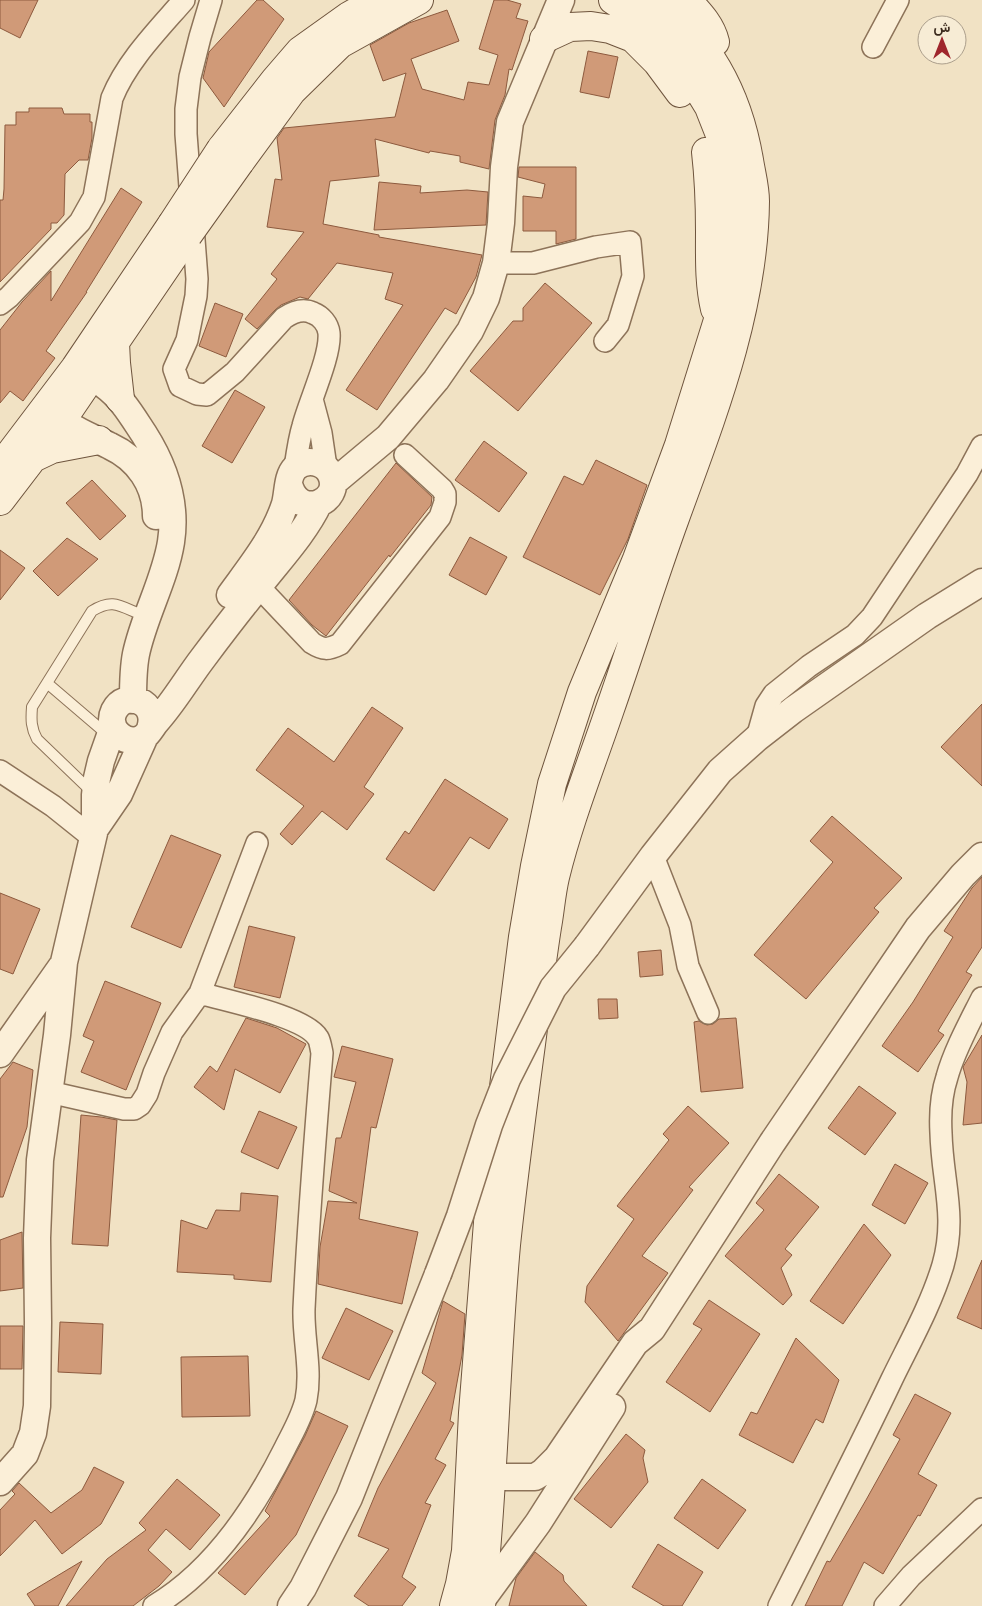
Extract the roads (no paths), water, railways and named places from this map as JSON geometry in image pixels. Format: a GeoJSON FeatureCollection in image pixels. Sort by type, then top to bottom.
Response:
{"type":"FeatureCollection","features":[{"type":"Feature","properties":{"kind":"main road"},"geometry":{"type":"LineString","coordinates":[[0,501],[31,458],[55,411],[230,155],[275,80],[300,51],[349,16],[377,0]]}},
{"type":"Feature","properties":{"kind":"main road"},"geometry":{"type":"LineString","coordinates":[[230,155],[340,44],[419,0]]}},
{"type":"Feature","properties":{"kind":"main road"},"geometry":{"type":"LineString","coordinates":[[454,1606],[466,1551],[473,1413],[490,1197],[522,937],[552,784],[582,692],[637,559],[679,445],[728,288],[730,204],[724,145],[709,108],[684,66],[670,47],[650,24],[613,0]]}},
{"type":"Feature","properties":{"kind":"main road"},"geometry":{"type":"LineString","coordinates":[[481,1603],[506,1245],[554,880],[577,802],[604,728],[674,519],[693,472],[737,334],[754,246],[755,195],[746,140],[734,101],[719,69],[687,28],[663,7],[651,0]]}},
{"type":"Feature","properties":{"kind":"main road"},"geometry":{"type":"LineString","coordinates":[[687,0],[706,21],[713,32],[719,69]]}},
{"type":"Feature","properties":{"kind":"main road"},"geometry":{"type":"LineString","coordinates":[[553,20],[570,27],[591,26],[610,28],[633,38],[672,80],[692,111],[705,146],[707,162],[709,266],[711,295],[717,321]]}},
{"type":"Feature","properties":{"kind":"main road"},"geometry":{"type":"LineString","coordinates":[[83,372],[115,343],[180,229]]}},
{"type":"Feature","properties":{"kind":"main road"},"geometry":{"type":"LineString","coordinates":[[115,343],[120,399]]}},
{"type":"Feature","properties":{"kind":"main road"},"geometry":{"type":"LineString","coordinates":[[0,467],[55,411]]}},
{"type":"Feature","properties":{"kind":"main road"},"geometry":{"type":"LineString","coordinates":[[31,458],[52,449],[99,440]]}},
{"type":"Feature","properties":{"kind":"street"},"geometry":{"type":"LineString","coordinates":[[0,304],[9,297],[80,222],[94,197],[112,98],[118,84],[132,62],[184,0]]}},
{"type":"Feature","properties":{"kind":"street"},"geometry":{"type":"LineString","coordinates":[[123,714],[151,696],[169,681],[264,548],[280,517],[292,476],[302,426],[329,341],[325,322],[311,311],[301,310],[292,312],[284,318],[235,372],[207,395],[197,394],[180,386],[174,369],[187,340],[196,296],[197,279],[187,153],[186,109],[190,77],[200,36],[212,0]]}},
{"type":"Feature","properties":{"kind":"street"},"geometry":{"type":"LineString","coordinates":[[873,47],[898,0]]}},
{"type":"Feature","properties":{"kind":"street"},"geometry":{"type":"LineString","coordinates":[[326,484],[318,463],[302,463],[292,476],[291,492],[295,499],[311,505],[326,484],[364,459],[388,437],[436,380],[470,331],[486,298],[496,263],[502,223],[504,167],[510,122],[553,20]]}},
{"type":"Feature","properties":{"kind":"street"},"geometry":{"type":"LineString","coordinates":[[496,263],[533,263],[596,247],[630,242],[633,276],[618,326],[605,341]]}},
{"type":"Feature","properties":{"kind":"street"},"geometry":{"type":"LineString","coordinates":[[83,372],[120,399],[151,445],[163,467],[170,492],[173,517],[171,542],[136,655],[117,734],[131,740],[139,739],[148,732],[168,708],[203,658],[258,586],[310,523],[326,484],[321,433],[312,399]]}},
{"type":"Feature","properties":{"kind":"street"},"geometry":{"type":"LineString","coordinates":[[2,1475],[25,1454],[33,1433],[37,1406],[37,1238],[40,1160],[57,1035],[64,962],[94,834],[95,795],[101,761],[123,714],[122,658],[156,530],[156,512],[146,476],[125,455],[99,440],[74,429],[55,411]]}},
{"type":"Feature","properties":{"kind":"street"},"geometry":{"type":"LineString","coordinates":[[757,738],[766,706],[774,694],[809,666],[855,634],[872,617],[966,474],[982,446]]}},
{"type":"Feature","properties":{"kind":"street"},"geometry":{"type":"LineString","coordinates":[[258,586],[312,643],[321,649],[327,650],[340,644],[415,550],[443,509],[445,494],[442,489],[405,455]]}},
{"type":"Feature","properties":{"kind":"street"},"geometry":{"type":"LineString","coordinates":[[291,1606],[303,1588],[349,1498],[460,1216],[488,1125],[507,1079],[553,988],[720,771],[757,738],[793,710],[927,616],[982,582]]}},
{"type":"Feature","properties":{"kind":"street"},"geometry":{"type":"LineString","coordinates":[[94,834],[119,794],[153,721],[152,713],[148,706],[123,714]]}},
{"type":"Feature","properties":{"kind":"street"},"geometry":{"type":"LineString","coordinates":[[0,771],[94,834]]}},
{"type":"Feature","properties":{"kind":"street"},"geometry":{"type":"LineString","coordinates":[[49,1092],[124,1109],[134,1109],[140,1105],[148,1094],[154,1073],[172,1032],[200,994],[257,843]]}},
{"type":"Feature","properties":{"kind":"street"},"geometry":{"type":"LineString","coordinates":[[653,856],[680,925],[688,966],[708,1013]]}},
{"type":"Feature","properties":{"kind":"street"},"geometry":{"type":"LineString","coordinates":[[491,1477],[535,1477],[557,1458],[635,1343],[652,1329],[772,1143],[918,928],[982,856]]}},
{"type":"Feature","properties":{"kind":"street"},"geometry":{"type":"LineString","coordinates":[[7,1039],[64,962]]}},
{"type":"Feature","properties":{"kind":"street"},"geometry":{"type":"LineString","coordinates":[[154,1606],[169,1597],[209,1563],[237,1527],[273,1473],[300,1418],[306,1399],[308,1373],[304,1314],[307,1244],[322,1053],[318,1038],[308,1028],[293,1020],[200,994]]}},
{"type":"Feature","properties":{"kind":"street"},"geometry":{"type":"LineString","coordinates":[[779,1606],[932,1297],[943,1264],[949,1232],[950,1210],[941,1134],[942,1102],[947,1077],[982,998]]}},
{"type":"Feature","properties":{"kind":"street"},"geometry":{"type":"LineString","coordinates":[[7,1039],[31,1020],[48,1027],[57,1035]]}},
{"type":"Feature","properties":{"kind":"street"},"geometry":{"type":"LineString","coordinates":[[481,1603],[538,1523],[582,1456],[648,1348],[652,1329]]}},
{"type":"Feature","properties":{"kind":"street"},"geometry":{"type":"LineString","coordinates":[[885,1606],[911,1576],[982,1509]]}},
{"type":"Feature","properties":{"kind":"lane"},"geometry":{"type":"LineString","coordinates":[[95,795],[37,739],[32,730],[32,707],[92,611],[109,603],[135,612]]}},
{"type":"Feature","properties":{"kind":"lane"},"geometry":{"type":"LineString","coordinates":[[47,683],[123,714]]}}]}
